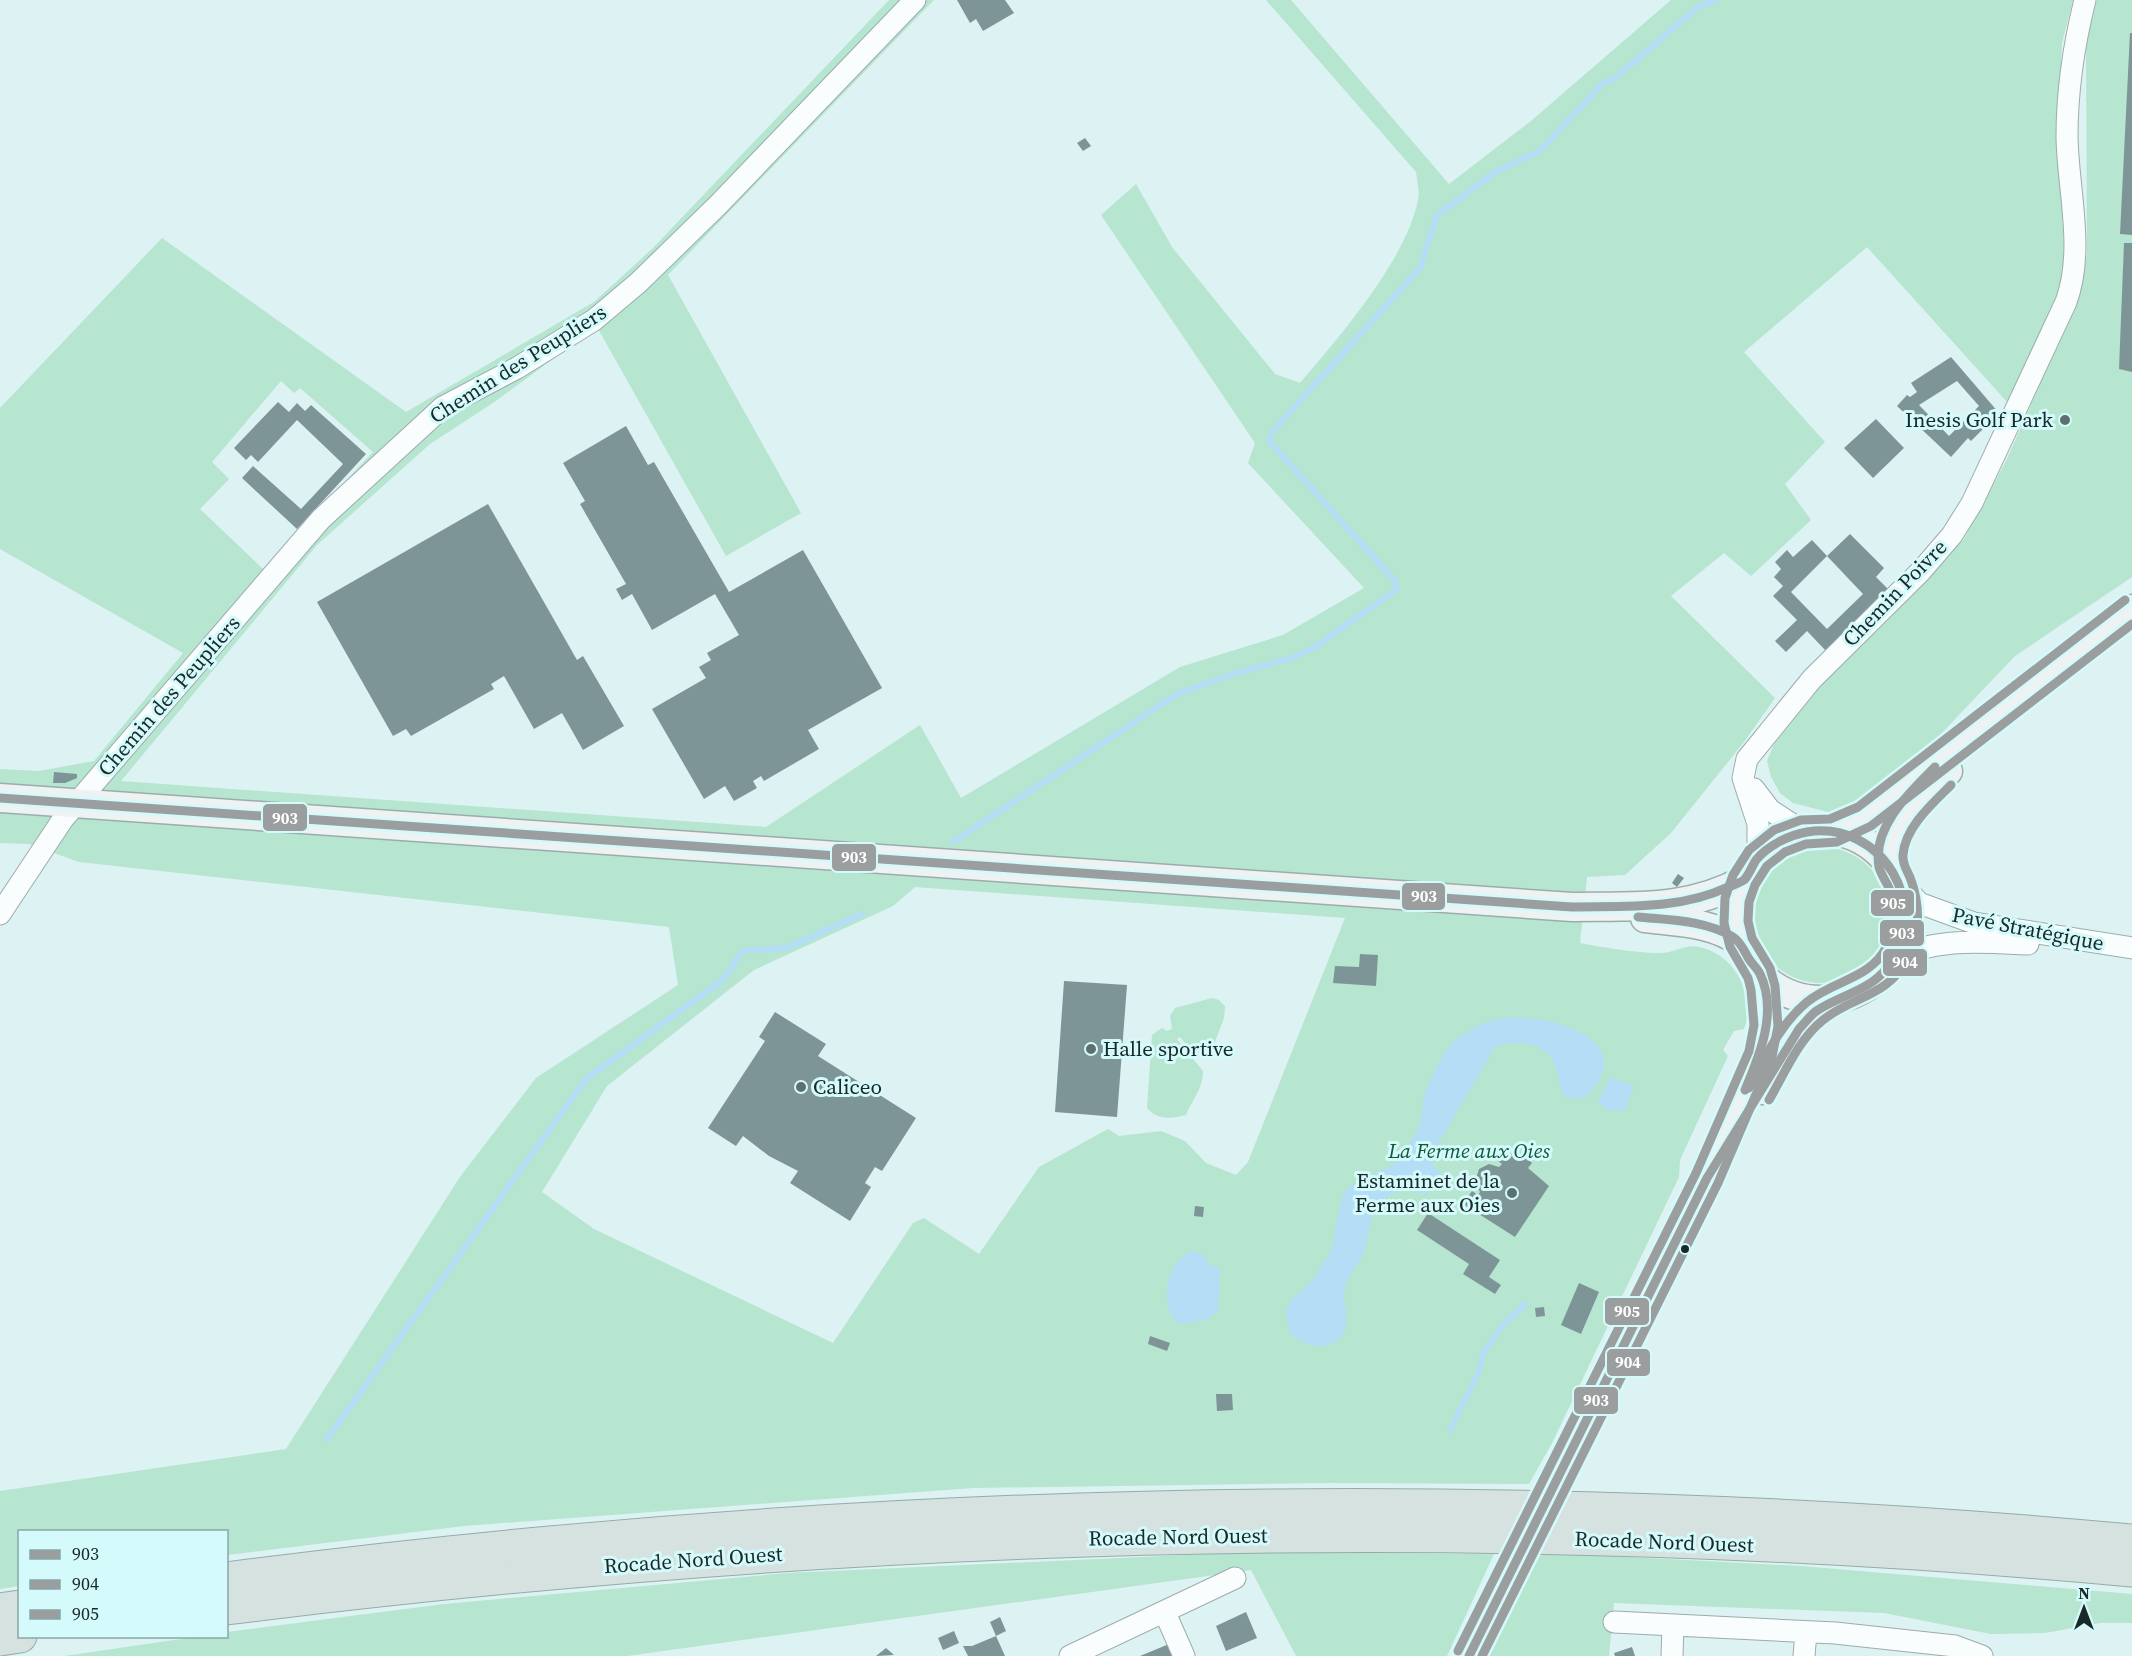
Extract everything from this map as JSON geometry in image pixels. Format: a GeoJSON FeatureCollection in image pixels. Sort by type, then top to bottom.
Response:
{"type":"FeatureCollection","features":[{"type":"Feature","properties":{"kind":"highway","name":"Rocade Nord Ouest"},"geometry":{"type":"LineString","coordinates":[[228,1579],[621,1536],[798,1523],[1081,1509],[1377,1506],[1593,1509],[1886,1523],[2132,1541]]}},
{"type":"Feature","properties":{"kind":"highway","name":"Rocade Nord Ouest"},"geometry":{"type":"LineString","coordinates":[[228,1608],[484,1578],[739,1556],[1024,1540],[1252,1535],[1455,1534],[1700,1542],[2132,1570]]}},
{"type":"Feature","properties":{"kind":"highway"},"geometry":{"type":"LineString","coordinates":[[0,1610],[18,1607]]}},
{"type":"Feature","properties":{"kind":"highway"},"geometry":{"type":"LineString","coordinates":[[0,1640],[18,1636]]}},
{"type":"Feature","properties":{"kind":"main road"},"geometry":{"type":"LineString","coordinates":[[1833,831],[1864,817],[2132,609]]}},
{"type":"Feature","properties":{"kind":"main road"},"geometry":{"type":"LineString","coordinates":[[1707,1178],[1799,1029],[1817,1010],[1872,983],[1894,959],[1905,927],[1905,904],[1895,874],[1895,836],[1918,803],[2039,682]]}},
{"type":"Feature","properties":{"kind":"main road"},"geometry":{"type":"LineString","coordinates":[[0,798],[70,811],[1572,907],[1702,926],[1719,931],[1741,943]]}},
{"type":"Feature","properties":{"kind":"main road"},"geometry":{"type":"LineString","coordinates":[[1572,907],[1693,901],[1719,894],[1751,869],[1779,841],[1804,832],[1833,831],[1861,840],[1878,852],[1895,874]]}},
{"type":"Feature","properties":{"kind":"main road"},"geometry":{"type":"LineString","coordinates":[[1751,869],[1736,911],[1741,943],[1760,973],[1777,987],[1798,996],[1820,1000],[1842,997]]}},
{"type":"Feature","properties":{"kind":"main road"},"geometry":{"type":"LineString","coordinates":[[1469,1656],[1707,1178],[1765,1040],[1766,1009],[1760,973]]}},
{"type":"Feature","properties":{"kind":"street","name":"Chemin des Peupliers"},"geometry":{"type":"LineString","coordinates":[[0,914],[70,811],[321,519],[443,407],[517,368],[594,320],[638,283],[718,205],[915,0]]}},
{"type":"Feature","properties":{"kind":"street","name":"Chemin Poivre"},"geometry":{"type":"LineString","coordinates":[[1751,869],[1758,824],[1743,778],[1744,767],[1751,751],[1812,679],[1921,571],[1952,535],[1972,503],[2062,312],[2074,270],[2068,121],[2075,52],[2085,0]]}},
{"type":"Feature","properties":{"kind":"street"},"geometry":{"type":"LineString","coordinates":[[1751,751],[1747,770],[1759,798],[1780,818],[1804,832]]}},
{"type":"Feature","properties":{"kind":"street","name":"Pavé Stratégique"},"geometry":{"type":"LineString","coordinates":[[1895,874],[1919,903],[1952,916],[2009,930],[2132,948]]}},
{"type":"Feature","properties":{"kind":"street","name":"Pavé Stratégique"},"geometry":{"type":"LineString","coordinates":[[1894,959],[1916,949],[1956,943],[2132,948]]}},
{"type":"Feature","properties":{"kind":"street"},"geometry":{"type":"LineString","coordinates":[[1070,1656],[1235,1578]]}},
{"type":"Feature","properties":{"kind":"street"},"geometry":{"type":"LineString","coordinates":[[1165,1612],[1184,1656]]}},
{"type":"Feature","properties":{"kind":"street"},"geometry":{"type":"LineString","coordinates":[[1614,1622],[1806,1632],[1934,1650],[1966,1649],[1982,1656]]}},
{"type":"Feature","properties":{"kind":"street"},"geometry":{"type":"LineString","coordinates":[[1672,1656],[1673,1625]]}},
{"type":"Feature","properties":{"kind":"street"},"geometry":{"type":"LineString","coordinates":[[1804,1656],[1806,1632]]}},
{"type":"Feature","properties":{"kind":"green space","name":"La Ferme aux Oies"},"geometry":{"type":"Polygon","coordinates":[[[889,0],[934,0],[668,275],[801,513],[726,556],[597,327],[493,403],[430,444],[317,545],[121,781],[766,827],[920,725],[961,798],[1180,667],[1283,635],[1364,588],[1248,463],[1255,443],[1101,215],[1136,184],[1172,247],[1275,374],[1300,383],[1352,320],[1386,272],[1411,223],[1419,197],[1416,172],[1266,0],[1291,0],[1449,184],[1531,121],[1671,0],[2073,0],[2062,43],[2058,132],[2065,270],[2060,296],[2008,403],[1867,247],[1744,352],[1825,442],[1785,484],[1811,520],[1751,576],[1724,553],[1671,596],[1775,698],[1744,742],[1671,833],[1625,875],[1587,877],[1580,943],[1644,952],[1663,953],[1694,946],[1712,951],[1723,958],[1740,978],[1745,990],[1747,1016],[1744,1029],[1734,1031],[1723,1050],[1728,1056],[1680,1160],[1679,1177],[1552,1443],[1529,1484],[1329,1483],[973,1488],[464,1526],[228,1555],[228,1530],[18,1530],[18,1586],[0,1589],[0,1491],[286,1449],[460,1177],[536,1078],[678,985],[669,927],[79,862],[29,844],[0,843],[0,769],[39,771],[94,761],[183,653],[0,549],[0,408],[162,238],[406,412],[594,302],[652,249],[889,0]],[[281,381],[212,462],[229,479],[200,509],[263,569],[373,452],[300,388],[294,393],[281,381]],[[915,887],[893,906],[754,970],[607,1086],[542,1192],[594,1229],[833,1343],[913,1223],[924,1218],[979,1254],[1039,1167],[1108,1129],[1119,1136],[1161,1131],[1185,1141],[1206,1163],[1236,1175],[1248,1162],[1345,918],[915,887]]]}},
{"type":"Feature","properties":{"kind":"green space","name":"Inesis Golf Park"},"geometry":{"type":"Polygon","coordinates":[[[2097,0],[2132,0],[2132,577],[2015,656],[1920,756],[1855,805],[1832,813],[1793,803],[1780,793],[1771,777],[1767,761],[1774,744],[1839,664],[1964,539],[2007,459],[2079,295],[2087,254],[2086,41],[2097,0]]]}},
{"type":"Feature","properties":{"kind":"green space"},"geometry":{"type":"Polygon","coordinates":[[[1821,847],[1847,852],[1859,858],[1869,867],[1878,877],[1884,889],[1889,915],[1884,941],[1878,953],[1869,963],[1859,972],[1847,978],[1821,983],[1795,978],[1783,972],[1773,963],[1764,953],[1758,941],[1753,915],[1758,889],[1764,877],[1773,867],[1783,858],[1795,852],[1821,847]]]}},
{"type":"Feature","properties":{"kind":"green space"},"geometry":{"type":"Polygon","coordinates":[[[1212,998],[1219,1000],[1225,1006],[1224,1018],[1213,1047],[1199,1053],[1191,1049],[1180,1037],[1177,1039],[1203,1071],[1197,1094],[1186,1115],[1170,1118],[1155,1115],[1147,1108],[1152,1035],[1162,1028],[1167,1031],[1172,1029],[1170,1016],[1175,1008],[1212,998]]]}},
{"type":"Feature","properties":{"kind":"green space"},"geometry":{"type":"Polygon","coordinates":[[[1250,1552],[1494,1554],[1447,1656],[1296,1656],[1251,1570],[627,1656],[64,1656],[188,1638],[228,1638],[228,1632],[444,1604],[788,1573],[1250,1552]]]}},
{"type":"Feature","properties":{"kind":"green space"},"geometry":{"type":"Polygon","coordinates":[[[1537,1552],[1801,1566],[2132,1594],[2132,1623],[2100,1623],[2045,1633],[1991,1634],[1884,1613],[1614,1603],[1609,1656],[1486,1656],[1537,1552]]]}},
{"type":"Feature","properties":{"kind":"water"},"geometry":{"type":"Polygon","coordinates":[[[1518,1017],[1556,1023],[1590,1038],[1600,1049],[1604,1063],[1599,1080],[1584,1099],[1563,1097],[1556,1068],[1547,1053],[1533,1045],[1517,1043],[1495,1047],[1432,1154],[1431,1162],[1440,1174],[1426,1195],[1405,1189],[1392,1194],[1377,1207],[1363,1254],[1348,1279],[1345,1290],[1347,1322],[1345,1332],[1336,1342],[1322,1346],[1308,1344],[1295,1337],[1289,1332],[1286,1311],[1291,1300],[1312,1281],[1331,1251],[1342,1196],[1351,1185],[1395,1164],[1406,1150],[1420,1125],[1424,1094],[1444,1053],[1456,1039],[1475,1027],[1496,1019],[1518,1017]]]}},
{"type":"Feature","properties":{"kind":"water"},"geometry":{"type":"Polygon","coordinates":[[[1610,1077],[1634,1086],[1625,1111],[1607,1110],[1598,1102],[1610,1077]]]}},
{"type":"Feature","properties":{"kind":"water"},"geometry":{"type":"Polygon","coordinates":[[[1191,1251],[1202,1254],[1208,1264],[1220,1268],[1218,1313],[1211,1315],[1210,1319],[1180,1324],[1168,1308],[1168,1285],[1176,1264],[1191,1251]]]}},
{"type":"Feature","properties":{"kind":"building"},"geometry":{"type":"Polygon","coordinates":[[[957,0],[1005,0],[1014,13],[983,31],[976,19],[970,23],[957,0]]]}},
{"type":"Feature","properties":{"kind":"building"},"geometry":{"type":"Polygon","coordinates":[[[2130,33],[2132,33],[2132,235],[2120,234],[2130,33]]]}},
{"type":"Feature","properties":{"kind":"building"},"geometry":{"type":"Polygon","coordinates":[[[1085,138],[1091,146],[1083,151],[1077,143],[1085,138]]]}},
{"type":"Feature","properties":{"kind":"building"},"geometry":{"type":"Polygon","coordinates":[[[2124,243],[2132,243],[2132,372],[2119,369],[2124,243]]]}},
{"type":"Feature","properties":{"kind":"building"},"geometry":{"type":"Polygon","coordinates":[[[1951,357],[1999,413],[1971,441],[1968,438],[1951,457],[1897,406],[1907,395],[1910,397],[1917,392],[1911,383],[1951,357]],[[1957,381],[1919,405],[1949,436],[1979,406],[1957,381]]]}},
{"type":"Feature","properties":{"kind":"building"},"geometry":{"type":"Polygon","coordinates":[[[278,402],[289,412],[297,403],[305,411],[311,405],[366,454],[297,529],[242,478],[253,466],[301,509],[343,464],[297,420],[258,462],[251,455],[246,460],[234,448],[278,402]]]}},
{"type":"Feature","properties":{"kind":"building"},"geometry":{"type":"Polygon","coordinates":[[[1876,419],[1904,448],[1873,478],[1844,448],[1876,419]]]}},
{"type":"Feature","properties":{"kind":"building"},"geometry":{"type":"Polygon","coordinates":[[[626,426],[648,465],[654,462],[729,592],[803,550],[882,688],[808,730],[819,749],[764,781],[761,776],[753,781],[757,788],[734,801],[725,786],[704,799],[652,709],[706,678],[699,667],[711,660],[707,653],[739,635],[715,594],[652,630],[632,594],[622,600],[616,589],[626,584],[580,504],[585,501],[563,463],[626,426]]]}},
{"type":"Feature","properties":{"kind":"building"},"geometry":{"type":"Polygon","coordinates":[[[488,504],[577,660],[583,656],[624,726],[583,750],[562,713],[534,729],[504,676],[491,684],[494,689],[411,736],[406,729],[393,736],[317,602],[488,504]]]}},
{"type":"Feature","properties":{"kind":"building"},"geometry":{"type":"Polygon","coordinates":[[[1850,534],[1884,568],[1876,577],[1888,589],[1827,652],[1807,631],[1786,652],[1775,641],[1797,620],[1773,596],[1783,586],[1774,577],[1781,569],[1775,562],[1787,550],[1793,557],[1812,540],[1827,556],[1850,534]],[[1827,556],[1791,592],[1827,629],[1863,594],[1827,556]]]}},
{"type":"Feature","properties":{"kind":"building"},"geometry":{"type":"Polygon","coordinates":[[[54,772],[77,774],[77,778],[65,783],[53,783],[54,772]]]}},
{"type":"Feature","properties":{"kind":"building"},"geometry":{"type":"Polygon","coordinates":[[[1678,874],[1684,878],[1677,887],[1672,883],[1678,874]]]}},
{"type":"Feature","properties":{"kind":"building"},"geometry":{"type":"Polygon","coordinates":[[[1360,954],[1378,955],[1376,986],[1333,983],[1335,966],[1359,967],[1360,954]]]}},
{"type":"Feature","properties":{"kind":"building","name":"Halle sportive"},"geometry":{"type":"Polygon","coordinates":[[[1064,981],[1127,985],[1117,1117],[1055,1112],[1064,981]]]}},
{"type":"Feature","properties":{"kind":"building","name":"Caliceo"},"geometry":{"type":"Polygon","coordinates":[[[775,1012],[826,1044],[818,1056],[916,1118],[882,1171],[875,1167],[865,1183],[871,1187],[850,1221],[790,1183],[798,1171],[769,1156],[743,1136],[736,1146],[708,1128],[765,1041],[759,1037],[775,1012]]]}},
{"type":"Feature","properties":{"kind":"building","name":"Estaminet de la Ferme aux Oies"},"geometry":{"type":"Polygon","coordinates":[[[1504,1148],[1518,1159],[1522,1154],[1532,1163],[1528,1168],[1549,1186],[1515,1237],[1463,1204],[1472,1191],[1478,1195],[1480,1192],[1475,1182],[1479,1169],[1489,1164],[1499,1167],[1502,1164],[1496,1159],[1504,1148]]]}},
{"type":"Feature","properties":{"kind":"building"},"geometry":{"type":"Polygon","coordinates":[[[1195,1206],[1204,1207],[1203,1217],[1194,1216],[1195,1206]]]}},
{"type":"Feature","properties":{"kind":"building"},"geometry":{"type":"Polygon","coordinates":[[[1428,1213],[1500,1260],[1489,1277],[1501,1285],[1495,1294],[1463,1274],[1469,1264],[1417,1230],[1428,1213]]]}},
{"type":"Feature","properties":{"kind":"building"},"geometry":{"type":"Polygon","coordinates":[[[1579,1283],[1599,1292],[1581,1334],[1561,1325],[1579,1283]]]}},
{"type":"Feature","properties":{"kind":"building"},"geometry":{"type":"Polygon","coordinates":[[[1544,1307],[1545,1316],[1536,1317],[1535,1308],[1544,1307]]]}},
{"type":"Feature","properties":{"kind":"building"},"geometry":{"type":"Polygon","coordinates":[[[1150,1336],[1170,1343],[1167,1351],[1148,1344],[1150,1336]]]}},
{"type":"Feature","properties":{"kind":"building"},"geometry":{"type":"Polygon","coordinates":[[[1216,1394],[1232,1394],[1233,1410],[1217,1411],[1216,1394]]]}},
{"type":"Feature","properties":{"kind":"building"},"geometry":{"type":"Polygon","coordinates":[[[1246,1612],[1257,1638],[1226,1651],[1216,1626],[1246,1612]]]}},
{"type":"Feature","properties":{"kind":"building"},"geometry":{"type":"Polygon","coordinates":[[[1000,1617],[1006,1631],[996,1636],[990,1622],[1000,1617]]]}},
{"type":"Feature","properties":{"kind":"building"},"geometry":{"type":"Polygon","coordinates":[[[954,1631],[959,1643],[943,1650],[938,1638],[954,1631]]]}},
{"type":"Feature","properties":{"kind":"building"},"geometry":{"type":"Polygon","coordinates":[[[996,1636],[1005,1656],[968,1656],[963,1646],[972,1646],[996,1636]]]}},
{"type":"Feature","properties":{"kind":"building"},"geometry":{"type":"Polygon","coordinates":[[[1169,1644],[1173,1656],[1140,1656],[1169,1644]]]}},
{"type":"Feature","properties":{"kind":"building"},"geometry":{"type":"Polygon","coordinates":[[[1632,1647],[1635,1656],[1615,1656],[1614,1653],[1632,1647]]]}},
{"type":"Feature","properties":{"kind":"building"},"geometry":{"type":"Polygon","coordinates":[[[886,1648],[894,1655],[876,1656],[886,1648]]]}},
{"type":"Feature","properties":{"kind":"waterway"},"geometry":{"type":"LineString","coordinates":[[953,842],[1177,694],[1233,674],[1292,658],[1315,647],[1396,590],[1396,582],[1269,441],[1272,432],[1420,268],[1437,215],[1497,171],[1540,151],[1603,83],[1614,79],[1698,7],[1717,0]]}},
{"type":"Feature","properties":{"kind":"waterway"},"geometry":{"type":"LineString","coordinates":[[327,1439],[586,1079],[724,979],[742,951],[786,948],[862,914]]}},
{"type":"Feature","properties":{"kind":"waterway"},"geometry":{"type":"LineString","coordinates":[[1450,1430],[1479,1372],[1483,1353],[1502,1326],[1525,1304]]}},
{"type":"Feature","properties":{"kind":"transit line","name":"905"},"geometry":{"type":"LineString","coordinates":[[1458,1651],[1696,1173],[1749,1051],[1754,1025],[1751,990],[1748,978],[1730,947],[1724,923],[1725,898],[1733,875],[1749,850],[1774,830],[1801,820],[1830,819],[1858,807],[2125,600]]}},
{"type":"Feature","properties":{"kind":"transit line","name":"904"},"geometry":{"type":"LineString","coordinates":[[1482,1656],[1718,1183],[1772,1057],[1778,1026],[1775,986],[1770,968],[1752,938],[1748,921],[1749,902],[1755,885],[1767,866],[1785,852],[1806,844],[1837,842],[1871,826],[2132,624]]}},
{"type":"Feature","properties":{"kind":"transit line","name":"905"},"geometry":{"type":"LineString","coordinates":[[1749,1088],[1774,1042],[1797,1011],[1818,995],[1872,966],[1887,946],[1892,932],[1893,910],[1889,888],[1879,867],[1878,852],[1881,838],[1904,800],[1935,767]]}},
{"type":"Feature","properties":{"kind":"transit line","name":"904"},"geometry":{"type":"LineString","coordinates":[[1769,1100],[1799,1047],[1814,1028],[1835,1012],[1881,988],[1901,970],[1913,947],[1918,919],[1914,890],[1903,862],[1905,845],[1914,825],[1951,785]]}},
{"type":"Feature","properties":{"kind":"transit line","name":"903"},"geometry":{"type":"LineString","coordinates":[[0,798],[1572,907],[1652,905],[1690,900],[1744,880],[1761,855],[1772,846],[1793,836],[1807,832],[1834,832],[1858,840],[1878,854],[1893,873],[1902,895],[1905,919],[1900,944],[1880,976],[1818,1010],[1799,1029],[1707,1178],[1469,1656]]}},
{"type":"Feature","properties":{"kind":"transit line","name":"903"},"geometry":{"type":"LineString","coordinates":[[1638,917],[1687,922],[1722,931],[1738,941],[1759,972],[1765,988],[1767,1018],[1761,1048],[1745,1090]]}},
{"type":"Feature","properties":{"kind":"place","name":"Inesis Golf Park"},"geometry":{"type":"Point","coordinates":[2065,420]}},
{"type":"Feature","properties":{"kind":"place","name":"Halle sportive"},"geometry":{"type":"Point","coordinates":[1091,1049]}},
{"type":"Feature","properties":{"kind":"place","name":"Caliceo"},"geometry":{"type":"Point","coordinates":[801,1087]}},
{"type":"Feature","properties":{"kind":"place","name":"Estaminet de la Ferme aux Oies"},"geometry":{"type":"Point","coordinates":[1512,1193]}}]}
